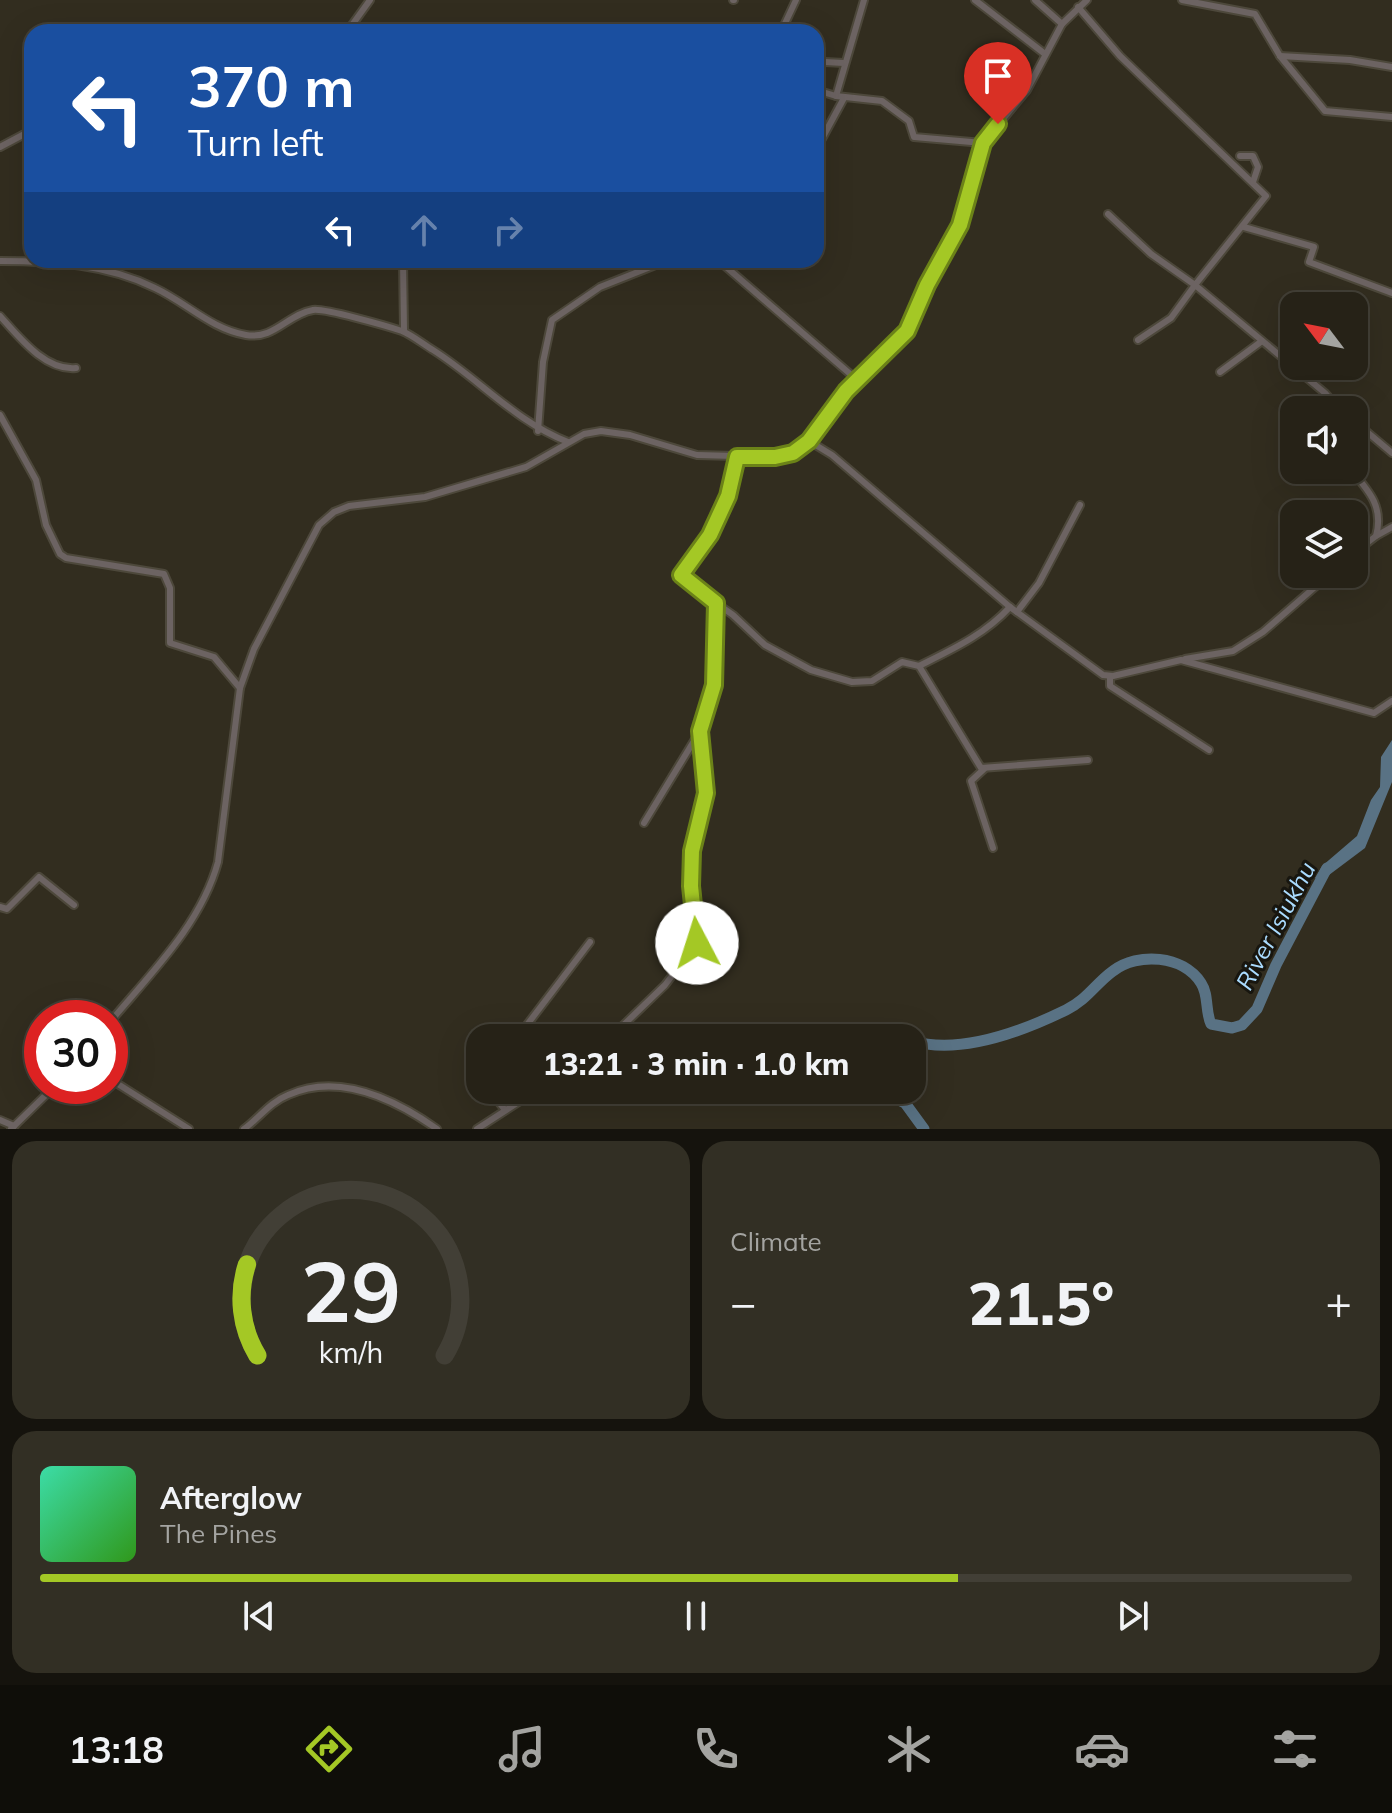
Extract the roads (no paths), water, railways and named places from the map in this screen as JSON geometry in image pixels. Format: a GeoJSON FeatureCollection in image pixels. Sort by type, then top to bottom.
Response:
{"type":"FeatureCollection","features":[{"type":"Feature","properties":{"kind":"street"},"geometry":{"type":"LineString","coordinates":[[353,24],[370,0]]}},
{"type":"Feature","properties":{"kind":"street"},"geometry":{"type":"LineString","coordinates":[[785,24],[796,0]]}},
{"type":"Feature","properties":{"kind":"street"},"geometry":{"type":"LineString","coordinates":[[836,96],[864,0]]}},
{"type":"Feature","properties":{"kind":"street"},"geometry":{"type":"LineString","coordinates":[[975,0],[1045,54]]}},
{"type":"Feature","properties":{"kind":"street"},"geometry":{"type":"LineString","coordinates":[[1035,0],[1062,24]]}},
{"type":"Feature","properties":{"kind":"street"},"geometry":{"type":"LineString","coordinates":[[128,1000],[201,909],[212,886],[218,862],[240,688],[254,649],[319,525],[334,512],[349,506],[425,497],[526,467],[584,434],[616,432],[672,451],[737,457],[775,457],[793,453],[809,441],[856,379],[890,351],[917,313],[927,285],[960,225],[983,143],[1027,90],[1062,24],[1087,0]]}},
{"type":"Feature","properties":{"kind":"street"},"geometry":{"type":"LineString","coordinates":[[1182,0],[1255,14],[1280,56],[1325,111],[1392,117]]}},
{"type":"Feature","properties":{"kind":"street"},"geometry":{"type":"LineString","coordinates":[[1078,7],[1120,56],[1266,196],[1171,318],[1138,340]]}},
{"type":"Feature","properties":{"kind":"street"},"geometry":{"type":"LineString","coordinates":[[1280,56],[1350,60],[1392,67]]}},
{"type":"Feature","properties":{"kind":"street"},"geometry":{"type":"LineString","coordinates":[[825,62],[844,63]]}},
{"type":"Feature","properties":{"kind":"street"},"geometry":{"type":"LineString","coordinates":[[824,92],[844,98],[882,101],[891,111],[909,121],[914,137],[983,143]]}},
{"type":"Feature","properties":{"kind":"street"},"geometry":{"type":"LineString","coordinates":[[824,135],[844,98]]}},
{"type":"Feature","properties":{"kind":"street"},"geometry":{"type":"LineString","coordinates":[[0,147],[24,136]]}},
{"type":"Feature","properties":{"kind":"street"},"geometry":{"type":"LineString","coordinates":[[1240,156],[1253,156],[1258,167],[1253,182]]}},
{"type":"Feature","properties":{"kind":"street"},"geometry":{"type":"LineString","coordinates":[[1108,214],[1151,254],[1195,285],[1326,396]]}},
{"type":"Feature","properties":{"kind":"street"},"geometry":{"type":"LineString","coordinates":[[1244,227],[1314,247],[1309,262],[1392,293]]}},
{"type":"Feature","properties":{"kind":"street"},"geometry":{"type":"LineString","coordinates":[[0,261],[24,262]]}},
{"type":"Feature","properties":{"kind":"street"},"geometry":{"type":"LineString","coordinates":[[86,268],[120,274],[158,289],[224,329],[248,336],[264,336],[311,310],[326,310],[404,331],[457,365],[538,431],[568,442]]}},
{"type":"Feature","properties":{"kind":"street"},"geometry":{"type":"LineString","coordinates":[[403,268],[404,331]]}},
{"type":"Feature","properties":{"kind":"street"},"geometry":{"type":"LineString","coordinates":[[538,431],[543,362],[552,320],[600,287],[648,268]]}},
{"type":"Feature","properties":{"kind":"street"},"geometry":{"type":"LineString","coordinates":[[727,268],[856,379]]}},
{"type":"Feature","properties":{"kind":"street"},"geometry":{"type":"LineString","coordinates":[[0,316],[50,363],[76,368]]}},
{"type":"Feature","properties":{"kind":"street"},"geometry":{"type":"LineString","coordinates":[[1220,372],[1262,341]]}},
{"type":"Feature","properties":{"kind":"street"},"geometry":{"type":"LineString","coordinates":[[0,415],[36,480],[53,547],[66,558],[164,574],[170,588],[170,643],[214,657],[240,688]]}},
{"type":"Feature","properties":{"kind":"street"},"geometry":{"type":"LineString","coordinates":[[1368,433],[1392,453]]}},
{"type":"Feature","properties":{"kind":"street"},"geometry":{"type":"LineString","coordinates":[[809,441],[832,455],[1010,607],[1110,676],[1233,651],[1263,632],[1314,588]]}},
{"type":"Feature","properties":{"kind":"street"},"geometry":{"type":"LineString","coordinates":[[737,457],[728,496],[710,535],[681,575],[765,645],[811,670],[852,682],[880,678],[907,661],[919,666],[984,769]]}},
{"type":"Feature","properties":{"kind":"street"},"geometry":{"type":"LineString","coordinates":[[1361,484],[1378,508],[1376,536]]}},
{"type":"Feature","properties":{"kind":"street"},"geometry":{"type":"LineString","coordinates":[[1017,612],[1039,583],[1080,505]]}},
{"type":"Feature","properties":{"kind":"street"},"geometry":{"type":"LineString","coordinates":[[1368,542],[1392,527]]}},
{"type":"Feature","properties":{"kind":"street"},"geometry":{"type":"LineString","coordinates":[[644,823],[700,731],[714,685],[716,603]]}},
{"type":"Feature","properties":{"kind":"street"},"geometry":{"type":"LineString","coordinates":[[919,666],[992,626],[1010,607]]}},
{"type":"Feature","properties":{"kind":"street"},"geometry":{"type":"LineString","coordinates":[[1181,660],[1374,713],[1392,701]]}},
{"type":"Feature","properties":{"kind":"street"},"geometry":{"type":"LineString","coordinates":[[1110,676],[1110,686],[1209,750]]}},
{"type":"Feature","properties":{"kind":"street"},"geometry":{"type":"LineString","coordinates":[[625,1024],[665,985],[697,943],[691,886],[692,851],[707,778],[700,731]]}},
{"type":"Feature","properties":{"kind":"street"},"geometry":{"type":"LineString","coordinates":[[993,848],[971,781],[984,769],[1088,760]]}},
{"type":"Feature","properties":{"kind":"street"},"geometry":{"type":"LineString","coordinates":[[0,907],[7,909],[14,904],[39,877],[74,905]]}},
{"type":"Feature","properties":{"kind":"street"},"geometry":{"type":"LineString","coordinates":[[528,1024],[590,942]]}},
{"type":"Feature","properties":{"kind":"street"},"geometry":{"type":"LineString","coordinates":[[244,1129],[287,1095],[327,1087],[366,1092],[394,1102],[437,1129]]}},
{"type":"Feature","properties":{"kind":"street"},"geometry":{"type":"LineString","coordinates":[[128,1090],[189,1129]]}},
{"type":"Feature","properties":{"kind":"street"},"geometry":{"type":"LineString","coordinates":[[0,1120],[12,1128],[37,1104]]}},
{"type":"Feature","properties":{"kind":"street"},"geometry":{"type":"LineString","coordinates":[[500,1104],[505,1110]]}},
{"type":"Feature","properties":{"kind":"street"},"geometry":{"type":"LineString","coordinates":[[477,1129],[515,1104]]}},
{"type":"Feature","properties":{"kind":"water"},"geometry":{"type":"Polygon","coordinates":[[[1392,740],[1392,782],[1365,848],[1321,881],[1315,878],[1322,866],[1357,836],[1371,800],[1380,787],[1381,757],[1392,740]]]}},
{"type":"Feature","properties":{"kind":"waterway","name":"River Isiukhu"},"geometry":{"type":"LineString","coordinates":[[926,1044],[970,1043],[1011,1033],[1074,1006],[1113,971],[1147,959],[1172,962],[1193,974],[1203,988],[1211,1024],[1232,1028],[1242,1025],[1257,1009],[1276,965],[1327,868]]}},
{"type":"Feature","properties":{"kind":"waterway","name":"River Isiukhu"},"geometry":{"type":"LineString","coordinates":[[906,1104],[924,1129]]}}]}
